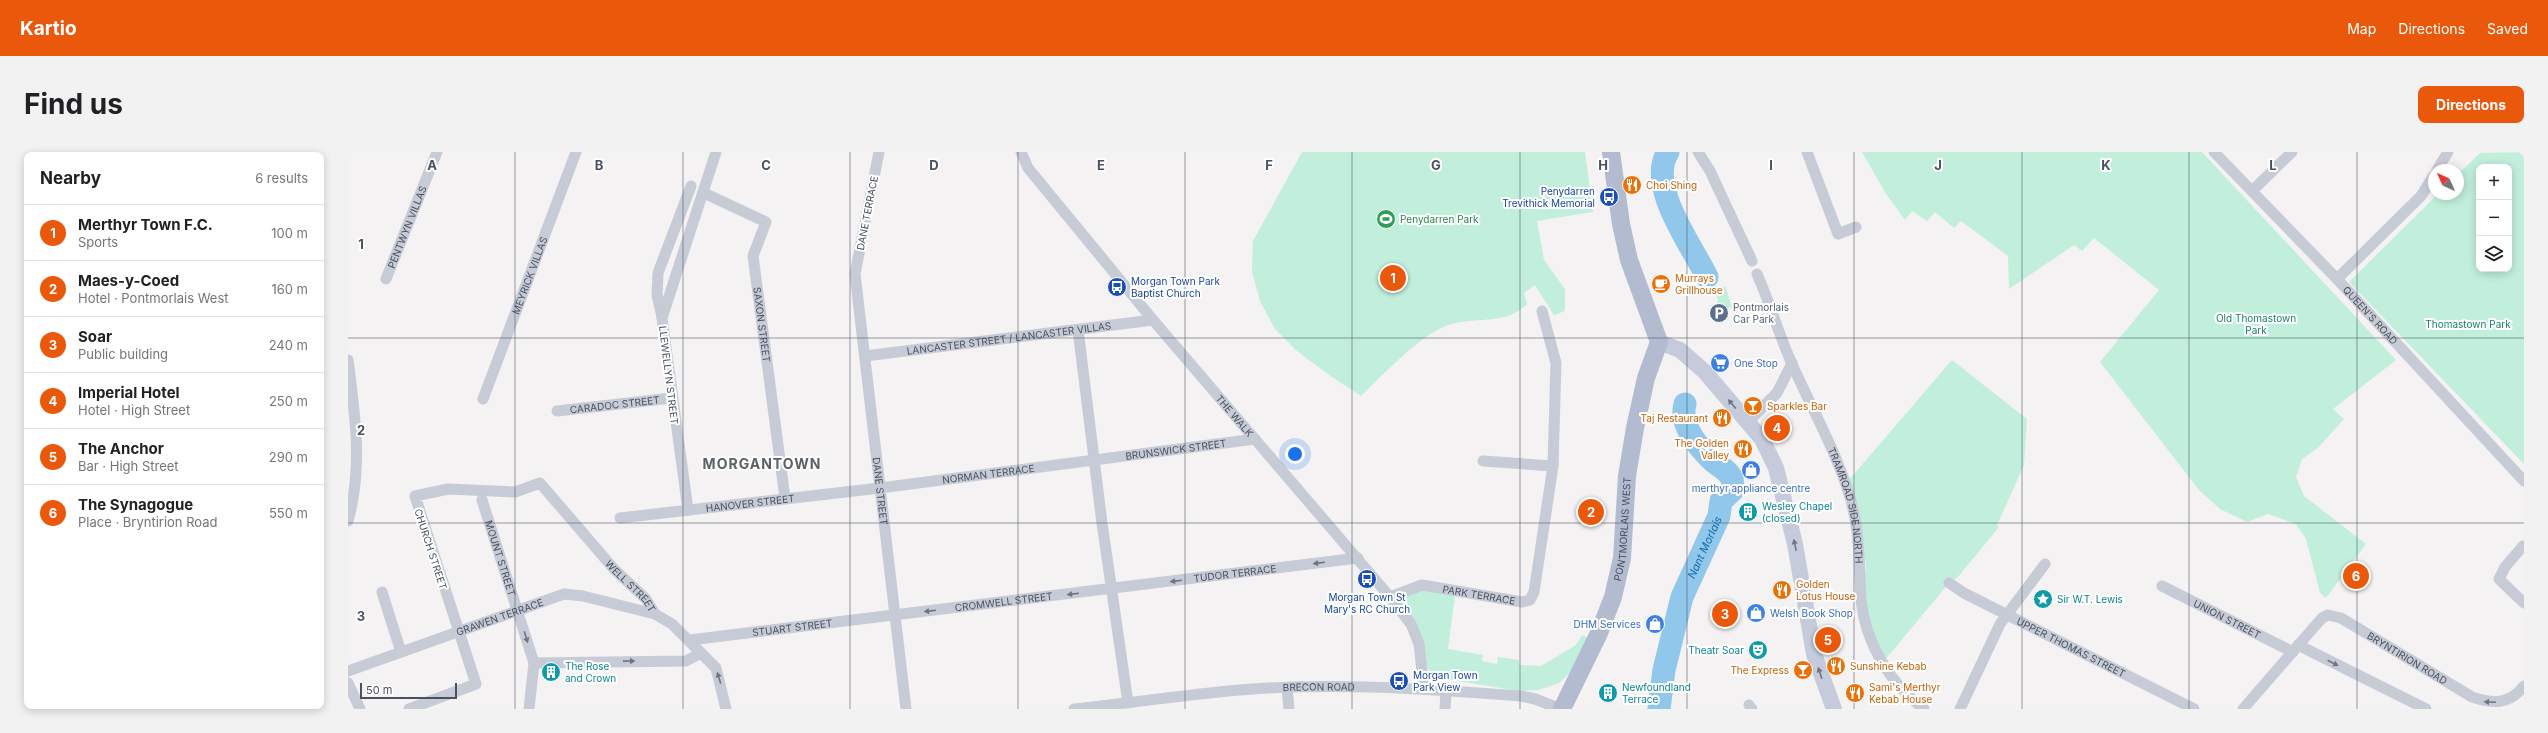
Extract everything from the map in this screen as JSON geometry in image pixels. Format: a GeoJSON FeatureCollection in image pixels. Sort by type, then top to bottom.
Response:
{"type":"FeatureCollection","features":[{"type":"Feature","properties":{"kind":"main road"},"geometry":{"type":"LineString","coordinates":[[1611,152],[1621,224],[1629,260],[1659,342]]}},
{"type":"Feature","properties":{"kind":"main road","name":"PONTMORLAIS WEST"},"geometry":{"type":"LineString","coordinates":[[1562,709],[1599,633],[1614,597],[1622,558],[1627,476],[1635,428],[1646,378],[1659,342]]}},
{"type":"Feature","properties":{"kind":"street","name":"PENTWYN VILLAS"},"geometry":{"type":"LineString","coordinates":[[386,279],[436,152]]}},
{"type":"Feature","properties":{"kind":"street","name":"MEYRICK VILLAS"},"geometry":{"type":"LineString","coordinates":[[484,399],[576,152]]}},
{"type":"Feature","properties":{"kind":"street","name":"LLEWELLYN STREET"},"geometry":{"type":"LineString","coordinates":[[688,510],[662,318],[676,270],[704,194],[716,152]]}},
{"type":"Feature","properties":{"kind":"street","name":"DANE TERRACE"},"geometry":{"type":"LineString","coordinates":[[855,274],[880,152]]}},
{"type":"Feature","properties":{"kind":"street","name":"THE WALK"},"geometry":{"type":"LineString","coordinates":[[1021,152],[1028,168],[1153,320],[1358,558],[1411,624],[1419,644],[1424,689]]}},
{"type":"Feature","properties":{"kind":"street"},"geometry":{"type":"LineString","coordinates":[[1698,152],[1710,171],[1752,261]]}},
{"type":"Feature","properties":{"kind":"street"},"geometry":{"type":"LineString","coordinates":[[1807,152],[1838,234],[1856,227]]}},
{"type":"Feature","properties":{"kind":"street","name":"QUEEN'S ROAD"},"geometry":{"type":"LineString","coordinates":[[2214,152],[2337,279],[2524,481]]}},
{"type":"Feature","properties":{"kind":"street"},"geometry":{"type":"LineString","coordinates":[[2252,190],[2292,152]]}},
{"type":"Feature","properties":{"kind":"street"},"geometry":{"type":"LineString","coordinates":[[2441,164],[2448,152]]}},
{"type":"Feature","properties":{"kind":"street"},"geometry":{"type":"LineString","coordinates":[[2337,279],[2421,196],[2428,185]]}},
{"type":"Feature","properties":{"kind":"street"},"geometry":{"type":"LineString","coordinates":[[662,318],[657,295],[658,273],[691,186]]}},
{"type":"Feature","properties":{"kind":"street","name":"SAXON STREET"},"geometry":{"type":"LineString","coordinates":[[704,194],[766,222],[753,256],[785,498]]}},
{"type":"Feature","properties":{"kind":"street","name":"DANE STREET"},"geometry":{"type":"LineString","coordinates":[[855,274],[906,709]]}},
{"type":"Feature","properties":{"kind":"street","name":"TRAMROAD SIDE NORTH"},"geometry":{"type":"LineString","coordinates":[[1757,274],[1792,363],[1849,495],[1862,571],[1862,600],[1867,627],[1876,651],[1900,687],[1924,709]]}},
{"type":"Feature","properties":{"kind":"street","name":"PARK TERRACE"},"geometry":{"type":"LineString","coordinates":[[1390,597],[1422,585],[1522,602],[1530,600],[1534,592],[1552,466],[1556,363],[1542,311]]}},
{"type":"Feature","properties":{"kind":"street","name":"LANCASTER STREET / LANCASTER VILLAS"},"geometry":{"type":"LineString","coordinates":[[864,356],[1153,320]]}},
{"type":"Feature","properties":{"kind":"street"},"geometry":{"type":"LineString","coordinates":[[1078,330],[1112,589],[1135,705]]}},
{"type":"Feature","properties":{"kind":"street"},"geometry":{"type":"LineString","coordinates":[[1659,342],[1680,350],[1705,372],[1762,439],[1776,468],[1801,575],[1814,654],[1834,709]]}},
{"type":"Feature","properties":{"kind":"street"},"geometry":{"type":"LineString","coordinates":[[348,360],[356,420],[356,490],[348,521]]}},
{"type":"Feature","properties":{"kind":"street"},"geometry":{"type":"LineString","coordinates":[[1748,422],[1777,393],[1792,363]]}},
{"type":"Feature","properties":{"kind":"street","name":"CARADOC STREET"},"geometry":{"type":"LineString","coordinates":[[557,411],[672,398]]}},
{"type":"Feature","properties":{"kind":"street","name":"BRUNSWICK STREET"},"geometry":{"type":"LineString","coordinates":[[1096,459],[1255,439]]}},
{"type":"Feature","properties":{"kind":"street","name":"NORMAN TERRACE"},"geometry":{"type":"LineString","coordinates":[[880,488],[1096,459]]}},
{"type":"Feature","properties":{"kind":"street"},"geometry":{"type":"LineString","coordinates":[[1483,461],[1552,466]]}},
{"type":"Feature","properties":{"kind":"street","name":"WELL STREET"},"geometry":{"type":"LineString","coordinates":[[540,484],[614,569],[646,599],[654,614],[672,624],[690,640],[716,668],[726,709]]}},
{"type":"Feature","properties":{"kind":"street","name":"CHURCH STREET"},"geometry":{"type":"LineString","coordinates":[[458,632],[415,496],[448,489],[515,492],[540,484]]}},
{"type":"Feature","properties":{"kind":"street","name":"HANOVER STREET"},"geometry":{"type":"LineString","coordinates":[[620,518],[880,488]]}},
{"type":"Feature","properties":{"kind":"street","name":"MOUNT STREET"},"geometry":{"type":"LineString","coordinates":[[482,500],[534,663],[529,709]]}},
{"type":"Feature","properties":{"kind":"street"},"geometry":{"type":"LineString","coordinates":[[2523,546],[2505,566],[2499,578],[2524,603]]}},
{"type":"Feature","properties":{"kind":"street","name":"TUDOR TERRACE"},"geometry":{"type":"LineString","coordinates":[[1112,589],[1358,558]]}},
{"type":"Feature","properties":{"kind":"street"},"geometry":{"type":"LineString","coordinates":[[1960,709],[2000,624],[2046,564]]}},
{"type":"Feature","properties":{"kind":"street","name":"UPPER THOMAS STREET"},"geometry":{"type":"LineString","coordinates":[[1949,583],[2007,615],[2194,709]]}},
{"type":"Feature","properties":{"kind":"street","name":"UNION STREET"},"geometry":{"type":"LineString","coordinates":[[2162,586],[2426,709]]}},
{"type":"Feature","properties":{"kind":"street","name":"CROMWELL STREET"},"geometry":{"type":"LineString","coordinates":[[895,615],[1112,589]]}},
{"type":"Feature","properties":{"kind":"street"},"geometry":{"type":"LineString","coordinates":[[382,592],[401,652]]}},
{"type":"Feature","properties":{"kind":"street","name":"GRAWEN TERRACE"},"geometry":{"type":"LineString","coordinates":[[348,671],[564,594],[583,596],[654,614]]}},
{"type":"Feature","properties":{"kind":"street","name":"STUART STREET"},"geometry":{"type":"LineString","coordinates":[[690,640],[895,615]]}},
{"type":"Feature","properties":{"kind":"street","name":"BRYNTIRION ROAD"},"geometry":{"type":"LineString","coordinates":[[2295,648],[2322,618],[2328,615],[2341,618],[2472,697],[2490,703],[2506,700],[2524,686]]}},
{"type":"Feature","properties":{"kind":"street"},"geometry":{"type":"LineString","coordinates":[[409,709],[476,684],[458,632]]}},
{"type":"Feature","properties":{"kind":"street"},"geometry":{"type":"LineString","coordinates":[[2243,709],[2295,648]]}},
{"type":"Feature","properties":{"kind":"street"},"geometry":{"type":"LineString","coordinates":[[534,663],[686,661],[701,653]]}},
{"type":"Feature","properties":{"kind":"street"},"geometry":{"type":"LineString","coordinates":[[348,683],[360,709]]}},
{"type":"Feature","properties":{"kind":"street"},"geometry":{"type":"LineString","coordinates":[[1287,688],[1289,709]]}},
{"type":"Feature","properties":{"kind":"street","name":"BRECON ROAD"},"geometry":{"type":"LineString","coordinates":[[1074,709],[1135,705],[1240,690],[1287,688],[1424,689],[1521,696],[1535,699],[1562,709]]}},
{"type":"Feature","properties":{"kind":"street"},"geometry":{"type":"LineString","coordinates":[[1445,709],[1446,691]]}},
{"type":"Feature","properties":{"kind":"green space"},"geometry":{"type":"Polygon","coordinates":[[[1302,152],[1585,152],[1593,212],[1537,221],[1544,260],[1565,289],[1565,311],[1554,315],[1535,285],[1524,293],[1527,304],[1509,316],[1488,320],[1456,323],[1435,331],[1424,338],[1361,396],[1329,375],[1297,351],[1275,329],[1260,301],[1252,272],[1253,241],[1302,152]]]}},
{"type":"Feature","properties":{"kind":"green space","name":"Old Thomastown Park"},"geometry":{"type":"Polygon","coordinates":[[[1862,152],[2202,152],[2396,360],[2333,409],[2344,419],[2319,447],[2302,459],[2296,477],[2304,496],[2366,544],[2326,598],[2320,593],[2306,539],[2296,524],[2268,514],[2247,522],[2220,509],[2199,490],[2100,362],[2159,290],[2094,238],[2082,251],[2074,245],[2009,289],[2008,256],[1961,221],[1954,228],[1935,212],[1927,221],[1912,211],[1905,220],[1886,194],[1862,152]]]}},
{"type":"Feature","properties":{"kind":"green space","name":"Thomastown Park"},"geometry":{"type":"Polygon","coordinates":[[[2524,152],[2524,464],[2349,282],[2432,200],[2464,200],[2464,168],[2480,153],[2524,152]]]}},
{"type":"Feature","properties":{"kind":"green space"},"geometry":{"type":"Polygon","coordinates":[[[1725,286],[1732,307],[1716,311],[1718,299],[1714,290],[1725,286]]]}},
{"type":"Feature","properties":{"kind":"green space"},"geometry":{"type":"Polygon","coordinates":[[[1952,360],[2027,419],[2024,465],[1997,525],[1999,527],[1957,578],[1949,583],[1884,661],[1869,625],[1864,596],[1866,565],[1848,481],[1952,360]]]}},
{"type":"Feature","properties":{"kind":"green space"},"geometry":{"type":"Polygon","coordinates":[[[1423,588],[1455,596],[1448,649],[1483,655],[1482,661],[1497,664],[1498,657],[1519,660],[1519,665],[1541,666],[1576,645],[1582,635],[1588,638],[1578,665],[1559,683],[1538,690],[1519,691],[1439,678],[1427,668],[1397,600],[1423,588]]]}},
{"type":"Feature","properties":{"kind":"waterway","name":"Nant Morlais"},"geometry":{"type":"LineString","coordinates":[[1668,152],[1663,166],[1663,182],[1667,199],[1674,216],[1707,277]]}},
{"type":"Feature","properties":{"kind":"waterway","name":"Nant Morlais"},"geometry":{"type":"LineString","coordinates":[[1659,709],[1664,670],[1682,597],[1719,516],[1721,501],[1732,491],[1731,476],[1708,456],[1692,436],[1685,420],[1685,404]]}},
{"type":"Feature","properties":{"kind":"place","name":"Choi Shing"},"geometry":{"type":"Point","coordinates":[1632,185]}},
{"type":"Feature","properties":{"kind":"place","name":"Penydarren Trevithick Memorial"},"geometry":{"type":"Point","coordinates":[1609,197]}},
{"type":"Feature","properties":{"kind":"place","name":"Penydarren Park"},"geometry":{"type":"Point","coordinates":[1386,219]}},
{"type":"Feature","properties":{"kind":"place","name":"Merthyr Town F.C."},"geometry":{"type":"Point","coordinates":[1393,278]}},
{"type":"Feature","properties":{"kind":"place","name":"Murrays Grillhouse"},"geometry":{"type":"Point","coordinates":[1661,284]}},
{"type":"Feature","properties":{"kind":"place","name":"Morgan Town Park Baptist Church"},"geometry":{"type":"Point","coordinates":[1117,287]}},
{"type":"Feature","properties":{"kind":"place","name":"Pontmorlais Car Park"},"geometry":{"type":"Point","coordinates":[1719,313]}},
{"type":"Feature","properties":{"kind":"place","name":"One Stop"},"geometry":{"type":"Point","coordinates":[1720,363]}},
{"type":"Feature","properties":{"kind":"place","name":"Sparkles Bar"},"geometry":{"type":"Point","coordinates":[1753,406]}},
{"type":"Feature","properties":{"kind":"place","name":"Taj Restaurant"},"geometry":{"type":"Point","coordinates":[1722,418]}},
{"type":"Feature","properties":{"kind":"place","name":"Imperial Hotel"},"geometry":{"type":"Point","coordinates":[1777,428]}},
{"type":"Feature","properties":{"kind":"place","name":"The Golden Valley"},"geometry":{"type":"Point","coordinates":[1743,449]}},
{"type":"Feature","properties":{"kind":"place","name":"merthyr appliance centre"},"geometry":{"type":"Point","coordinates":[1751,470]}},
{"type":"Feature","properties":{"kind":"place","name":"Maes-y-Coed"},"geometry":{"type":"Point","coordinates":[1591,512]}},
{"type":"Feature","properties":{"kind":"place","name":"Wesley Chapel (closed)"},"geometry":{"type":"Point","coordinates":[1748,512]}},
{"type":"Feature","properties":{"kind":"place","name":"The Synagogue"},"geometry":{"type":"Point","coordinates":[2356,576]}},
{"type":"Feature","properties":{"kind":"place","name":"Morgan Town St Mary's RC Church"},"geometry":{"type":"Point","coordinates":[1367,579]}},
{"type":"Feature","properties":{"kind":"place","name":"Golden Lotus House"},"geometry":{"type":"Point","coordinates":[1782,590]}},
{"type":"Feature","properties":{"kind":"place","name":"Sir W.T. Lewis"},"geometry":{"type":"Point","coordinates":[2043,599]}},
{"type":"Feature","properties":{"kind":"place","name":"Welsh Book Shop"},"geometry":{"type":"Point","coordinates":[1756,613]}},
{"type":"Feature","properties":{"kind":"place","name":"Soar"},"geometry":{"type":"Point","coordinates":[1725,614]}},
{"type":"Feature","properties":{"kind":"place","name":"DHM Services"},"geometry":{"type":"Point","coordinates":[1655,624]}},
{"type":"Feature","properties":{"kind":"place","name":"The Anchor"},"geometry":{"type":"Point","coordinates":[1828,640]}},
{"type":"Feature","properties":{"kind":"place","name":"Theatr Soar"},"geometry":{"type":"Point","coordinates":[1758,650]}},
{"type":"Feature","properties":{"kind":"place","name":"Sunshine Kebab"},"geometry":{"type":"Point","coordinates":[1836,666]}},
{"type":"Feature","properties":{"kind":"place","name":"The Express"},"geometry":{"type":"Point","coordinates":[1803,670]}},
{"type":"Feature","properties":{"kind":"place","name":"The Rose and Crown"},"geometry":{"type":"Point","coordinates":[551,672]}},
{"type":"Feature","properties":{"kind":"place","name":"Morgan Town Park View"},"geometry":{"type":"Point","coordinates":[1399,681]}},
{"type":"Feature","properties":{"kind":"place","name":"Newfoundland Terrace"},"geometry":{"type":"Point","coordinates":[1608,693]}},
{"type":"Feature","properties":{"kind":"place","name":"Sami's Merthyr Kebab House"},"geometry":{"type":"Point","coordinates":[1855,693]}},
{"type":"Feature","properties":{"kind":"district","name":"MORGANTOWN"},"geometry":{"type":"Point","coordinates":[762,463]}}]}
